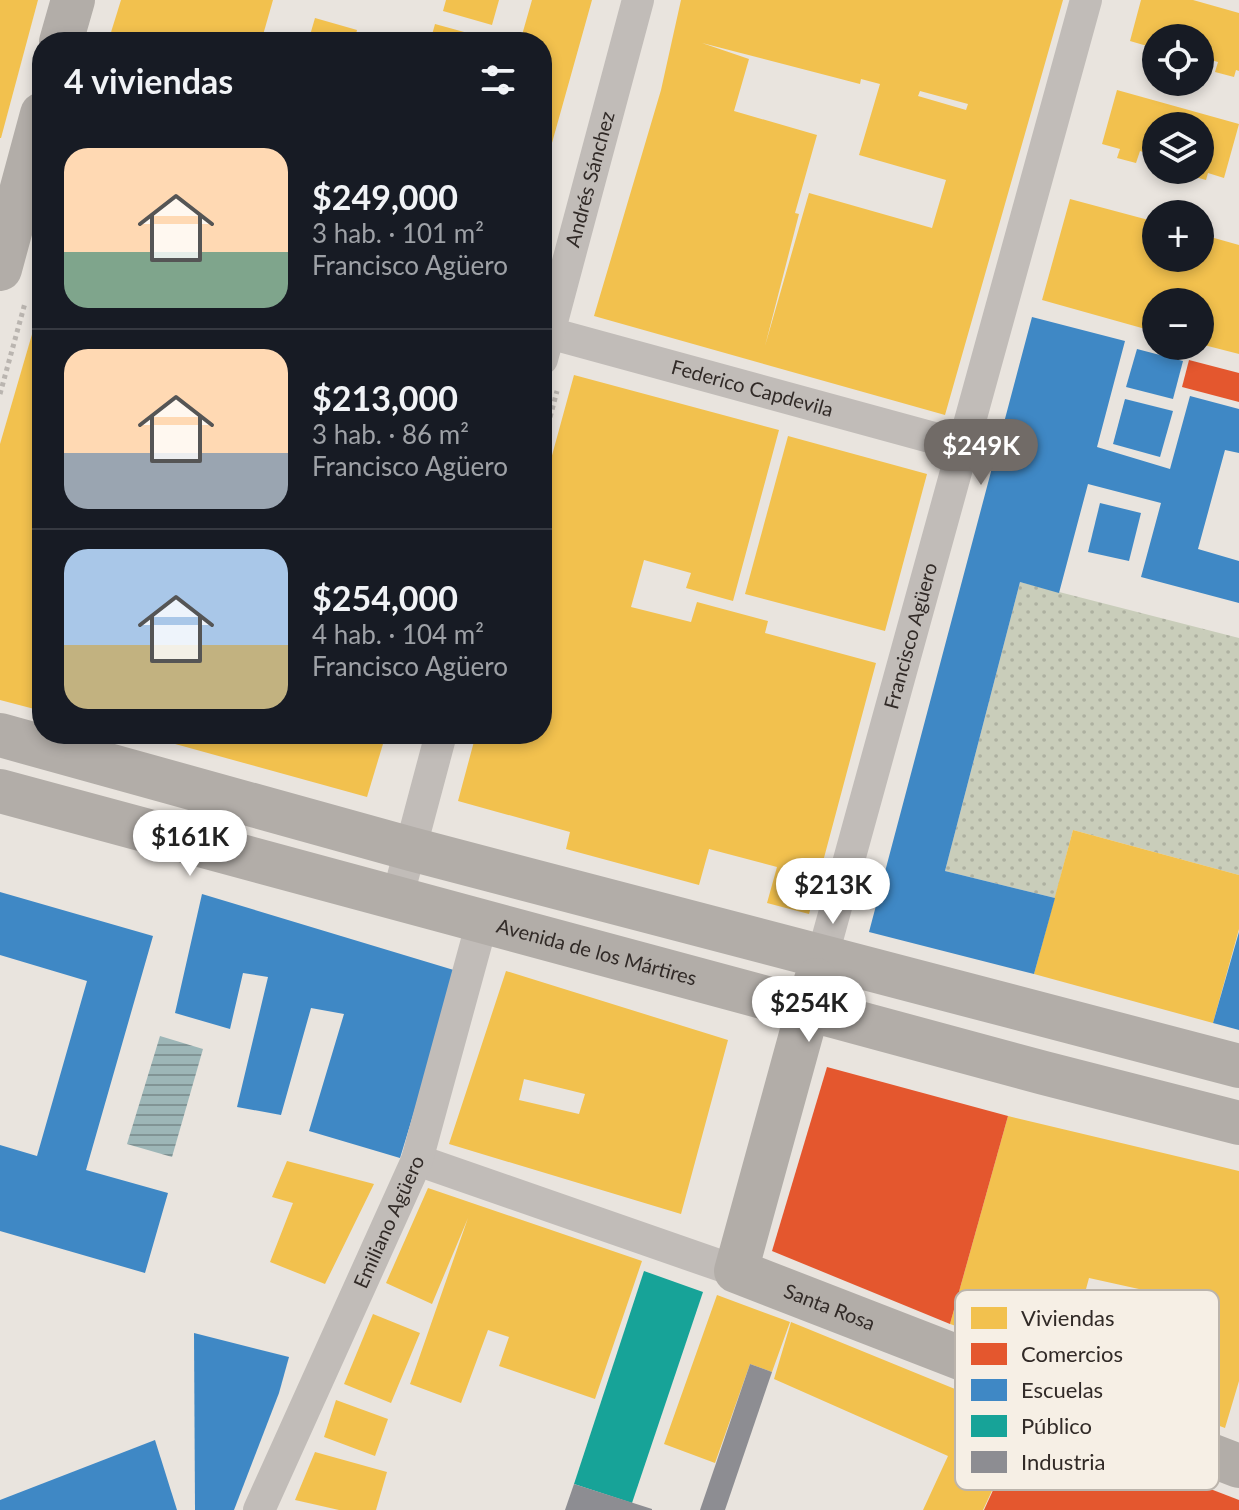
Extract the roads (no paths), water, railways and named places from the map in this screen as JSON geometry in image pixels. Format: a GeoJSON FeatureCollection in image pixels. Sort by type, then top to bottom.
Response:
{"type":"FeatureCollection","features":[{"type":"Feature","properties":{"kind":"main road"},"geometry":{"type":"LineString","coordinates":[[64,32],[73,0]]}},
{"type":"Feature","properties":{"kind":"main road"},"geometry":{"type":"LineString","coordinates":[[13,286],[21,194],[32,152]]}},
{"type":"Feature","properties":{"kind":"main road"},"geometry":{"type":"LineString","coordinates":[[0,735],[32,744]]}},
{"type":"Feature","properties":{"kind":"main road"},"geometry":{"type":"LineString","coordinates":[[32,744],[411,849],[1239,1066]]}},
{"type":"Feature","properties":{"kind":"main road","name":"Avenida de los Mártires"},"geometry":{"type":"LineString","coordinates":[[0,791],[1239,1123]]}},
{"type":"Feature","properties":{"kind":"main road","name":"Francisco Agüero"},"geometry":{"type":"LineString","coordinates":[[736,1271],[822,958]]}},
{"type":"Feature","properties":{"kind":"main road","name":"Santa Rosa"},"geometry":{"type":"LineString","coordinates":[[736,1271],[955,1356]]}},
{"type":"Feature","properties":{"kind":"main road","name":"Santa Rosa"},"geometry":{"type":"LineString","coordinates":[[1219,1458],[1239,1466]]}},
{"type":"Feature","properties":{"kind":"street","name":"Andrés Sánchez"},"geometry":{"type":"LineString","coordinates":[[552,312],[638,0]]}},
{"type":"Feature","properties":{"kind":"street","name":"Francisco Agüero"},"geometry":{"type":"LineString","coordinates":[[822,958],[1086,0]]}},
{"type":"Feature","properties":{"kind":"street","name":"Federico Capdevila"},"geometry":{"type":"LineString","coordinates":[[552,343],[963,446]]}},
{"type":"Feature","properties":{"kind":"street"},"geometry":{"type":"LineString","coordinates":[[397,899],[438,744]]}},
{"type":"Feature","properties":{"kind":"street","name":"Emiliano Agüero"},"geometry":{"type":"LineString","coordinates":[[259,1510],[417,1160],[482,922]]}},
{"type":"Feature","properties":{"kind":"street","name":"Santa Rosa"},"geometry":{"type":"LineString","coordinates":[[417,1160],[736,1271]]}},
{"type":"Feature","properties":{"kind":"water"},"geometry":{"type":"Polygon","coordinates":[[[160,1036],[203,1049],[172,1157],[127,1144],[160,1036]]]}}]}
